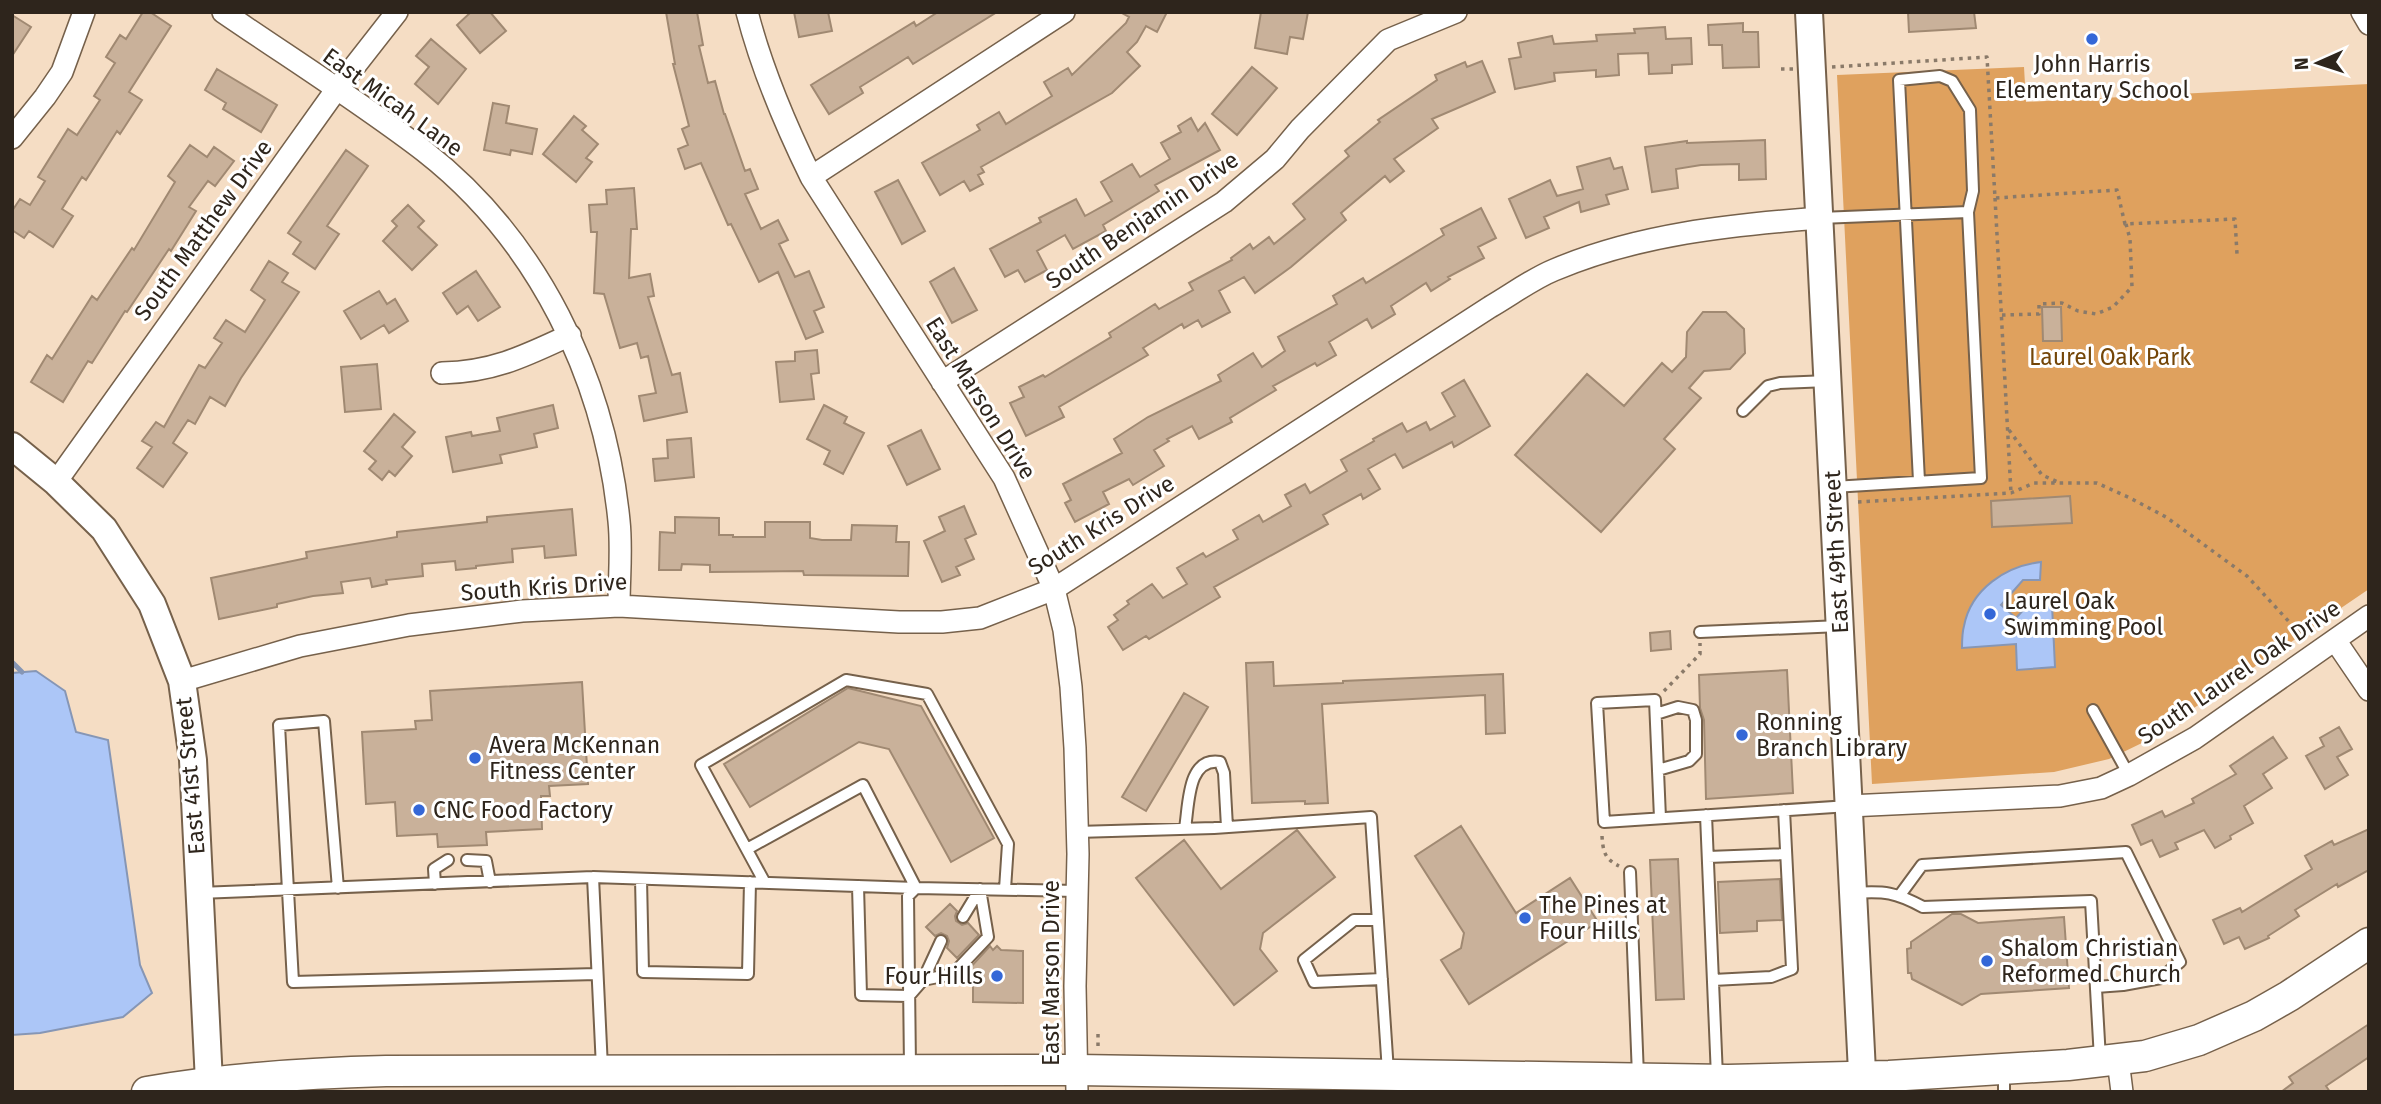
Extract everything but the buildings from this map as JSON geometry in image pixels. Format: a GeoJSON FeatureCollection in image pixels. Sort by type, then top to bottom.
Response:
{"type":"FeatureCollection","features":[{"type":"Feature","properties":{"kind":"main road"},"geometry":{"type":"LineString","coordinates":[[147,1092],[209,1082],[359,1071],[910,1070],[1077,1081],[1257,1073],[1653,1083],[1717,1080],[1863,1084],[2004,1080],[2177,1048],[2230,1028],[2289,996],[2369,943]]}},
{"type":"Feature","properties":{"kind":"street"},"geometry":{"type":"LineString","coordinates":[[12,138],[46,97],[62,72],[84,12]]}},
{"type":"Feature","properties":{"kind":"street","name":"East Micah Lane"},"geometry":{"type":"LineString","coordinates":[[223,12],[425,152],[479,202],[526,260],[570,335],[594,395],[610,455],[619,523],[618,606]]}},
{"type":"Feature","properties":{"kind":"street","name":"South Matthew Drive"},"geometry":{"type":"LineString","coordinates":[[56,482],[335,90],[397,12]]}},
{"type":"Feature","properties":{"kind":"street","name":"East Marson Drive"},"geometry":{"type":"LineString","coordinates":[[747,12],[757,50],[811,177],[1004,478],[1054,589],[1064,631],[1075,748],[1077,1081]]}},
{"type":"Feature","properties":{"kind":"street"},"geometry":{"type":"LineString","coordinates":[[811,177],[1064,12]]}},
{"type":"Feature","properties":{"kind":"street","name":"South Benjamin Drive"},"geometry":{"type":"LineString","coordinates":[[942,382],[1224,202],[1275,159],[1300,129],[1388,40],[1457,12]]}},
{"type":"Feature","properties":{"kind":"street","name":"East 49th Street"},"geometry":{"type":"LineString","coordinates":[[1809,12],[1863,1084]]}},
{"type":"Feature","properties":{"kind":"street"},"geometry":{"type":"LineString","coordinates":[[2361,12],[2369,24]]}},
{"type":"Feature","properties":{"kind":"street","name":"South Kris Drive"},"geometry":{"type":"LineString","coordinates":[[182,681],[300,646],[410,625],[522,611],[618,606],[900,622],[980,618],[1054,589],[1490,307],[1553,270],[1650,240],[1683,233],[1727,226],[1820,218]]}},
{"type":"Feature","properties":{"kind":"street"},"geometry":{"type":"LineString","coordinates":[[442,373],[470,373],[508,363],[570,335]]}},
{"type":"Feature","properties":{"kind":"street","name":"East 41st Street"},"geometry":{"type":"LineString","coordinates":[[12,446],[56,482],[104,529],[152,604],[182,681],[193,760],[209,1082]]}},
{"type":"Feature","properties":{"kind":"street","name":"South Laurel Oak Drive"},"geometry":{"type":"LineString","coordinates":[[1849,806],[2060,796],[2101,788],[2195,737],[2369,617]]}},
{"type":"Feature","properties":{"kind":"street"},"geometry":{"type":"LineString","coordinates":[[2335,640],[2369,690]]}},
{"type":"Feature","properties":{"kind":"street"},"geometry":{"type":"LineString","coordinates":[[2109,1061],[2122,1092]]}},
{"type":"Feature","properties":{"kind":"lane"},"geometry":{"type":"LineString","coordinates":[[1833,487],[1981,478],[1968,212],[1973,191],[1970,110],[1952,81],[1940,76],[1899,80],[1919,481]]}},
{"type":"Feature","properties":{"kind":"lane"},"geometry":{"type":"LineString","coordinates":[[1820,218],[1968,212]]}},
{"type":"Feature","properties":{"kind":"lane"},"geometry":{"type":"LineString","coordinates":[[1744,411],[1768,386],[1828,381]]}},
{"type":"Feature","properties":{"kind":"lane"},"geometry":{"type":"LineString","coordinates":[[1700,632],[1840,626]]}},
{"type":"Feature","properties":{"kind":"lane"},"geometry":{"type":"LineString","coordinates":[[765,883],[701,765],[846,680],[927,694],[1008,844],[1005,890]]}},
{"type":"Feature","properties":{"kind":"lane"},"geometry":{"type":"LineString","coordinates":[[1660,818],[1655,700],[1597,703],[1604,822],[1849,806]]}},
{"type":"Feature","properties":{"kind":"lane"},"geometry":{"type":"LineString","coordinates":[[1656,714],[1678,707],[1693,710],[1696,720],[1696,754],[1689,761],[1658,770]]}},
{"type":"Feature","properties":{"kind":"lane"},"geometry":{"type":"LineString","coordinates":[[2094,710],[2129,775]]}},
{"type":"Feature","properties":{"kind":"lane"},"geometry":{"type":"LineString","coordinates":[[338,888],[324,722],[279,725],[293,982],[597,974]]}},
{"type":"Feature","properties":{"kind":"lane"},"geometry":{"type":"LineString","coordinates":[[1185,828],[1192,784],[1198,767],[1210,760],[1220,761],[1224,773],[1227,827]]}},
{"type":"Feature","properties":{"kind":"lane"},"geometry":{"type":"LineString","coordinates":[[747,849],[863,785],[916,888]]}},
{"type":"Feature","properties":{"kind":"lane"},"geometry":{"type":"LineString","coordinates":[[1713,980],[1771,977],[1792,969],[1784,810]]}},
{"type":"Feature","properties":{"kind":"lane"},"geometry":{"type":"LineString","coordinates":[[1706,815],[1717,1080]]}},
{"type":"Feature","properties":{"kind":"lane"},"geometry":{"type":"LineString","coordinates":[[1077,832],[1227,827],[1371,817],[1388,1075]]}},
{"type":"Feature","properties":{"kind":"lane"},"geometry":{"type":"LineString","coordinates":[[1900,895],[1922,865],[2126,852],[2180,962],[2161,978],[2096,987]]}},
{"type":"Feature","properties":{"kind":"lane"},"geometry":{"type":"LineString","coordinates":[[1708,857],[1786,853]]}},
{"type":"Feature","properties":{"kind":"lane"},"geometry":{"type":"LineString","coordinates":[[435,884],[434,869],[448,860]]}},
{"type":"Feature","properties":{"kind":"lane"},"geometry":{"type":"LineString","coordinates":[[467,860],[486,861],[490,881]]}},
{"type":"Feature","properties":{"kind":"lane"},"geometry":{"type":"LineString","coordinates":[[1630,872],[1653,1083]]}},
{"type":"Feature","properties":{"kind":"lane"},"geometry":{"type":"LineString","coordinates":[[200,894],[593,877],[1077,891]]}},
{"type":"Feature","properties":{"kind":"lane"},"geometry":{"type":"LineString","coordinates":[[593,877],[602,1070]]}},
{"type":"Feature","properties":{"kind":"lane"},"geometry":{"type":"LineString","coordinates":[[640,879],[643,972],[748,974],[750,882]]}},
{"type":"Feature","properties":{"kind":"lane"},"geometry":{"type":"LineString","coordinates":[[858,886],[861,995],[909,996]]}},
{"type":"Feature","properties":{"kind":"lane"},"geometry":{"type":"LineString","coordinates":[[910,1070],[908,896],[916,888]]}},
{"type":"Feature","properties":{"kind":"lane"},"geometry":{"type":"LineString","coordinates":[[962,917],[980,889]]}},
{"type":"Feature","properties":{"kind":"lane"},"geometry":{"type":"LineString","coordinates":[[923,980],[953,974],[988,937],[980,889]]}},
{"type":"Feature","properties":{"kind":"lane"},"geometry":{"type":"LineString","coordinates":[[1853,893],[1881,891],[1900,895],[1923,907],[2091,901],[2096,987],[2109,1061]]}},
{"type":"Feature","properties":{"kind":"lane"},"geometry":{"type":"LineString","coordinates":[[1378,920],[1354,920],[1304,960],[1314,982],[1382,979]]}},
{"type":"Feature","properties":{"kind":"lane"},"geometry":{"type":"LineString","coordinates":[[909,996],[923,980],[941,941]]}},
{"type":"Feature","properties":{"kind":"path"},"geometry":{"type":"LineString","coordinates":[[1781,69],[1987,57],[2011,493]]}},
{"type":"Feature","properties":{"kind":"path"},"geometry":{"type":"LineString","coordinates":[[1995,198],[2118,190],[2130,239],[2132,287],[2113,307],[2096,314],[2078,311],[2062,303],[2039,304],[2039,313],[2001,315]]}},
{"type":"Feature","properties":{"kind":"path"},"geometry":{"type":"LineString","coordinates":[[2126,224],[2235,219],[2237,254]]}},
{"type":"Feature","properties":{"kind":"path"},"geometry":{"type":"LineString","coordinates":[[2008,428],[2042,475],[2060,483]]}},
{"type":"Feature","properties":{"kind":"path"},"geometry":{"type":"LineString","coordinates":[[1858,502],[2011,493],[2034,483],[2097,483],[2166,517],[2247,576],[2316,653]]}},
{"type":"Feature","properties":{"kind":"path"},"geometry":{"type":"LineString","coordinates":[[1655,700],[1700,654],[1700,632]]}},
{"type":"Feature","properties":{"kind":"path"},"geometry":{"type":"LineString","coordinates":[[1610,821],[1601,834],[1603,852],[1608,861],[1630,872]]}},
{"type":"Feature","properties":{"kind":"green space","name":"Laurel Oak Park"},"geometry":{"type":"Polygon","coordinates":[[[2024,67],[2026,102],[2369,84],[2369,589],[2144,742],[2109,759],[2054,772],[1872,784],[1837,75],[2024,67]]]}},
{"type":"Feature","properties":{"kind":"water","name":"Laurel Oak Swimming Pool"},"geometry":{"type":"Polygon","coordinates":[[[2041,562],[2040,580],[2023,580],[2001,605],[2016,618],[2026,607],[2052,605],[2055,667],[2017,670],[2016,644],[1962,648],[1968,613],[1982,591],[2015,568],[2041,562]]]}},
{"type":"Feature","properties":{"kind":"water"},"geometry":{"type":"Polygon","coordinates":[[[36,671],[65,691],[76,732],[108,740],[140,965],[152,993],[123,1017],[40,1033],[12,1035],[12,673],[36,671]]]}},
{"type":"Feature","properties":{"kind":"waterway"},"geometry":{"type":"LineString","coordinates":[[12,662],[22,672]]}},
{"type":"Feature","properties":{"kind":"place","name":"John Harris Elementary School"},"geometry":{"type":"Point","coordinates":[2092,39]}},
{"type":"Feature","properties":{"kind":"place","name":"Laurel Oak Swimming Pool"},"geometry":{"type":"Point","coordinates":[1990,614]}},
{"type":"Feature","properties":{"kind":"place","name":"Ronning Branch Library"},"geometry":{"type":"Point","coordinates":[1742,735]}},
{"type":"Feature","properties":{"kind":"place","name":"Avera McKennan Fitness Center"},"geometry":{"type":"Point","coordinates":[475,758]}},
{"type":"Feature","properties":{"kind":"place","name":"CNC Food Factory"},"geometry":{"type":"Point","coordinates":[419,810]}},
{"type":"Feature","properties":{"kind":"place","name":"The Pines at Four Hills"},"geometry":{"type":"Point","coordinates":[1525,918]}},
{"type":"Feature","properties":{"kind":"place","name":"Shalom Christian Reformed Church"},"geometry":{"type":"Point","coordinates":[1987,961]}},
{"type":"Feature","properties":{"kind":"place","name":"Four Hills"},"geometry":{"type":"Point","coordinates":[997,976]}}]}
